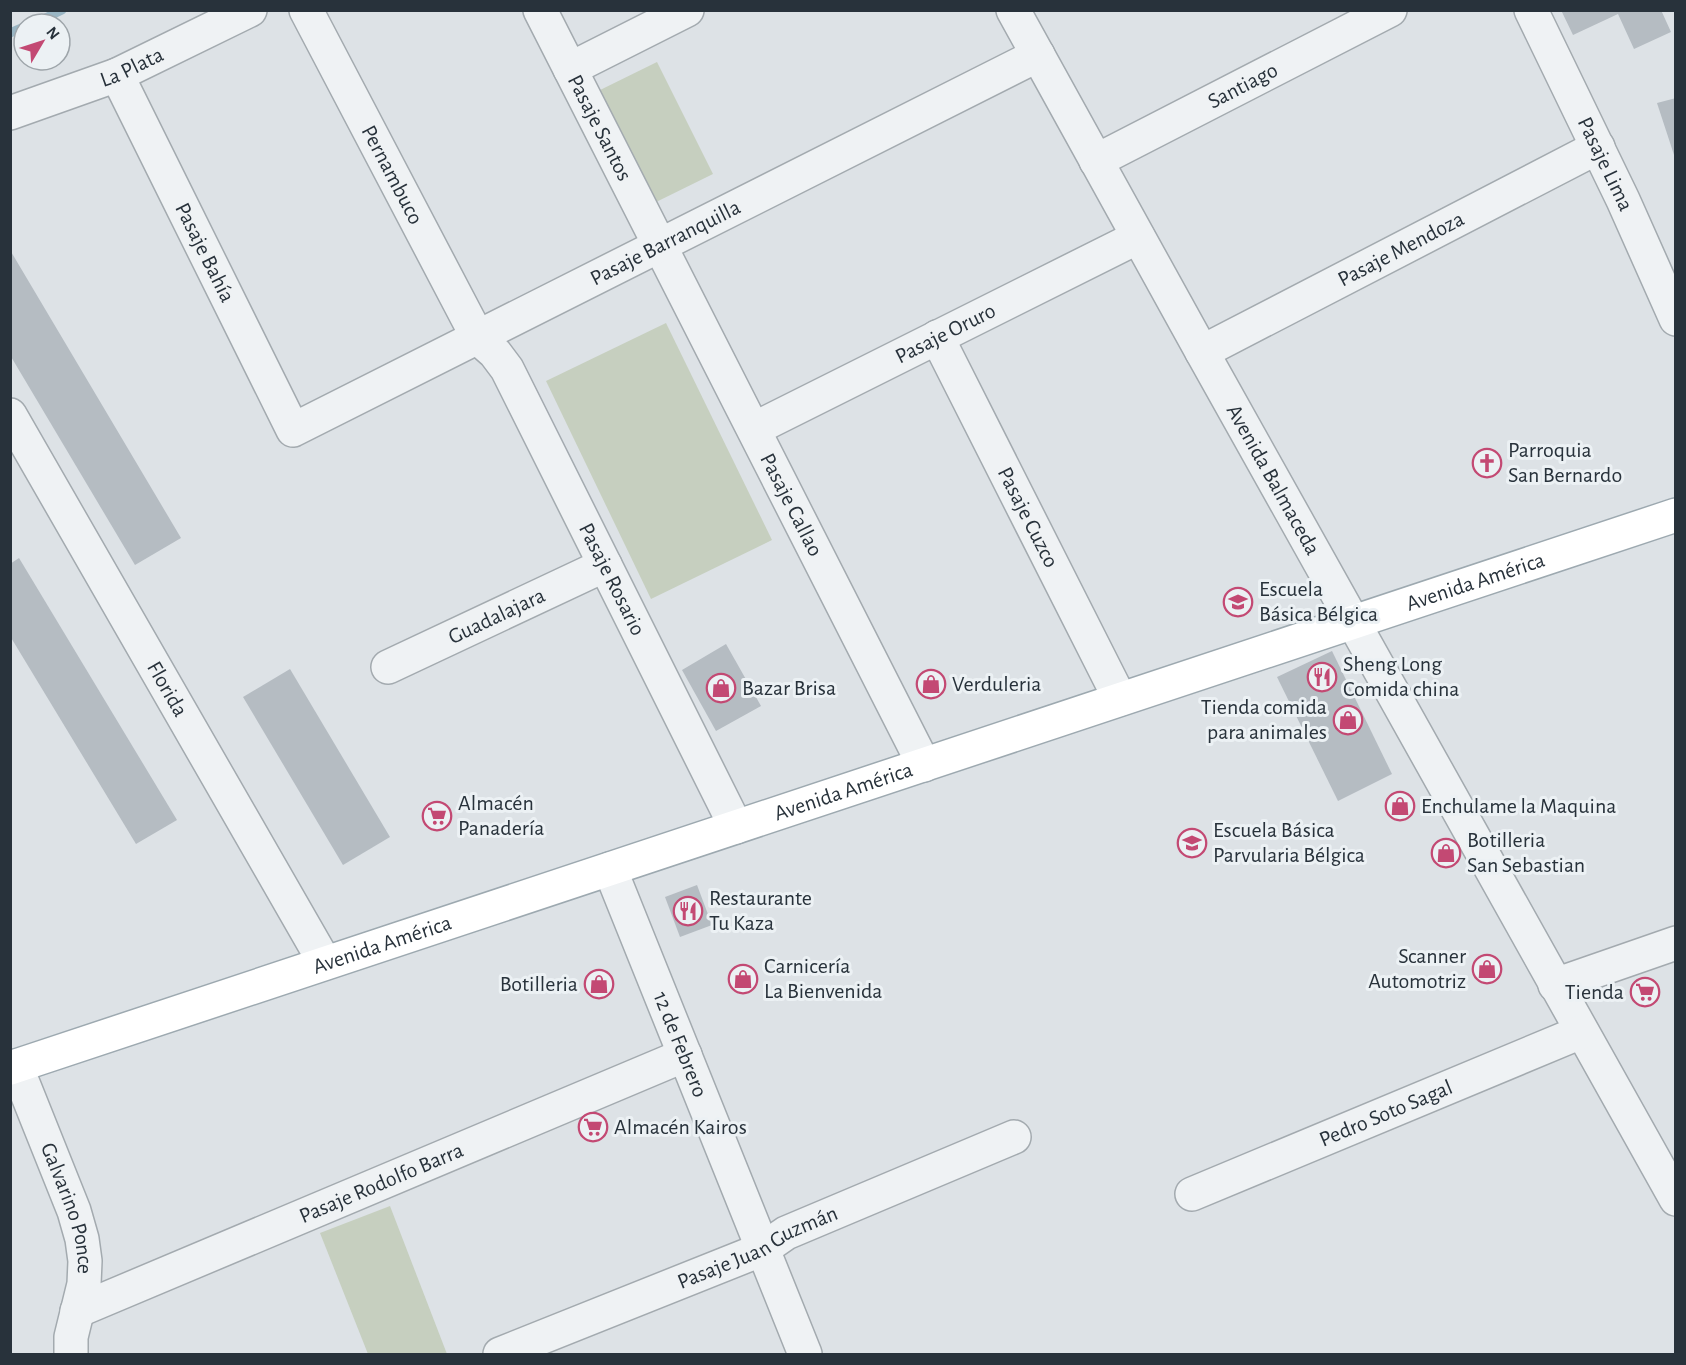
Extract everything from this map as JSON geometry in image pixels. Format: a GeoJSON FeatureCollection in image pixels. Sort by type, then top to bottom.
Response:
{"type":"FeatureCollection","features":[{"type":"Feature","properties":{"kind":"main road","name":"Avenida América"},"geometry":{"type":"LineString","coordinates":[[13,1067],[1676,514]]}},
{"type":"Feature","properties":{"kind":"street","name":"La Plata"},"geometry":{"type":"LineString","coordinates":[[10,113],[117,75],[250,10]]}},
{"type":"Feature","properties":{"kind":"street","name":"Pernambuco"},"geometry":{"type":"LineString","coordinates":[[306,10],[478,338]]}},
{"type":"Feature","properties":{"kind":"street","name":"Pasaje Santos"},"geometry":{"type":"LineString","coordinates":[[540,10],[661,245]]}},
{"type":"Feature","properties":{"kind":"street"},"geometry":{"type":"LineString","coordinates":[[570,69],[687,10]]}},
{"type":"Feature","properties":{"kind":"street","name":"Avenida Balmaceda"},"geometry":{"type":"LineString","coordinates":[[1013,10],[1676,1199]]}},
{"type":"Feature","properties":{"kind":"street","name":"Santiago"},"geometry":{"type":"LineString","coordinates":[[1096,161],[1390,10]]}},
{"type":"Feature","properties":{"kind":"street","name":"Pasaje Lima"},"geometry":{"type":"LineString","coordinates":[[1531,10],[1598,147],[1676,319]]}},
{"type":"Feature","properties":{"kind":"street","name":"Pasaje Barranquilla"},"geometry":{"type":"LineString","coordinates":[[293,430],[1038,55]]}},
{"type":"Feature","properties":{"kind":"street","name":"Pasaje Bahía"},"geometry":{"type":"LineString","coordinates":[[117,75],[293,430]]}},
{"type":"Feature","properties":{"kind":"street","name":"Pasaje Mendoza"},"geometry":{"type":"LineString","coordinates":[[1202,352],[1598,147]]}},
{"type":"Feature","properties":{"kind":"street","name":"Pasaje Oruro"},"geometry":{"type":"LineString","coordinates":[[754,429],[1138,237]]}},
{"type":"Feature","properties":{"kind":"street","name":"Pasaje Callao"},"geometry":{"type":"LineString","coordinates":[[661,245],[924,765]]}},
{"type":"Feature","properties":{"kind":"street","name":"Pasaje Cuzco"},"geometry":{"type":"LineString","coordinates":[[937,337],[1120,699]]}},
{"type":"Feature","properties":{"kind":"street","name":"Pasaje Rosario"},"geometry":{"type":"LineString","coordinates":[[478,338],[495,353],[507,369],[736,827]]}},
{"type":"Feature","properties":{"kind":"street","name":"Florida"},"geometry":{"type":"LineString","coordinates":[[15,432],[325,963]]}},
{"type":"Feature","properties":{"kind":"street","name":"Guadalajara"},"geometry":{"type":"LineString","coordinates":[[388,667],[605,565]]}},
{"type":"Feature","properties":{"kind":"street","name":"12 de Febrero"},"geometry":{"type":"LineString","coordinates":[[610,869],[805,1354]]}},
{"type":"Feature","properties":{"kind":"street"},"geometry":{"type":"LineString","coordinates":[[1555,985],[1676,943]]}},
{"type":"Feature","properties":{"kind":"street","name":"Pedro Soto Sagal"},"geometry":{"type":"LineString","coordinates":[[1192,1194],[1581,1032]]}},
{"type":"Feature","properties":{"kind":"street","name":"Pasaje Rodolfo Barra"},"geometry":{"type":"LineString","coordinates":[[76,1311],[685,1055]]}},
{"type":"Feature","properties":{"kind":"street","name":"Galvarino Ponce"},"geometry":{"type":"LineString","coordinates":[[13,1067],[74,1211],[82,1239],[84,1272],[71,1354]]}},
{"type":"Feature","properties":{"kind":"street","name":"Pasaje Juan Guzmán"},"geometry":{"type":"LineString","coordinates":[[500,1354],[763,1249],[786,1233],[1014,1137]]}},
{"type":"Feature","properties":{"kind":"green space"},"geometry":{"type":"Polygon","coordinates":[[[657,62],[713,174],[650,205],[594,93],[657,62]]]}},
{"type":"Feature","properties":{"kind":"green space"},"geometry":{"type":"Polygon","coordinates":[[[666,323],[772,540],[651,599],[546,381],[666,323]]]}},
{"type":"Feature","properties":{"kind":"green space"},"geometry":{"type":"Polygon","coordinates":[[[390,1206],[447,1354],[368,1354],[320,1233],[390,1206]]]}},
{"type":"Feature","properties":{"kind":"building"},"geometry":{"type":"Polygon","coordinates":[[[1561,10],[1661,10],[1671,32],[1634,49],[1618,14],[1573,35],[1561,10]]]}},
{"type":"Feature","properties":{"kind":"building"},"geometry":{"type":"Polygon","coordinates":[[[1676,98],[1676,158],[1675,158],[1657,103],[1676,98]]]}},
{"type":"Feature","properties":{"kind":"building"},"geometry":{"type":"Polygon","coordinates":[[[10,250],[181,538],[135,565],[10,355],[10,250]]]}},
{"type":"Feature","properties":{"kind":"building"},"geometry":{"type":"Polygon","coordinates":[[[19,558],[177,820],[136,844],[10,636],[10,564],[19,558]]]}},
{"type":"Feature","properties":{"kind":"building","name":"Bazar Brisa"},"geometry":{"type":"Polygon","coordinates":[[[726,644],[761,706],[716,731],[682,670],[726,644]]]}},
{"type":"Feature","properties":{"kind":"building"},"geometry":{"type":"Polygon","coordinates":[[[1332,651],[1392,774],[1338,801],[1277,677],[1332,651]]]}},
{"type":"Feature","properties":{"kind":"building"},"geometry":{"type":"Polygon","coordinates":[[[290,669],[390,837],[343,865],[243,697],[290,669]]]}},
{"type":"Feature","properties":{"kind":"building","name":"Restaurante Tu Kaza"},"geometry":{"type":"Polygon","coordinates":[[[697,885],[712,925],[680,937],[665,897],[697,885]]]}},
{"type":"Feature","properties":{"kind":"waterway"},"geometry":{"type":"LineString","coordinates":[[58,12],[62,10]]}},
{"type":"Feature","properties":{"kind":"place","name":"Parroquia San Bernardo"},"geometry":{"type":"Point","coordinates":[1487,463]}},
{"type":"Feature","properties":{"kind":"place","name":"Escuela Básica Bélgica"},"geometry":{"type":"Point","coordinates":[1238,602]}},
{"type":"Feature","properties":{"kind":"place","name":"Sheng Long Comida china"},"geometry":{"type":"Point","coordinates":[1322,677]}},
{"type":"Feature","properties":{"kind":"place","name":"Verduleria"},"geometry":{"type":"Point","coordinates":[931,684]}},
{"type":"Feature","properties":{"kind":"place","name":"Bazar Brisa"},"geometry":{"type":"Point","coordinates":[721,688]}},
{"type":"Feature","properties":{"kind":"place","name":"Tienda comida para animales"},"geometry":{"type":"Point","coordinates":[1348,720]}},
{"type":"Feature","properties":{"kind":"place","name":"Enchulame la Maquina"},"geometry":{"type":"Point","coordinates":[1400,806]}},
{"type":"Feature","properties":{"kind":"place","name":"Almacén Panadería"},"geometry":{"type":"Point","coordinates":[437,816]}},
{"type":"Feature","properties":{"kind":"place","name":"Escuela Básica Parvularia Bélgica"},"geometry":{"type":"Point","coordinates":[1192,843]}},
{"type":"Feature","properties":{"kind":"place","name":"Botilleria San Sebastian"},"geometry":{"type":"Point","coordinates":[1446,853]}},
{"type":"Feature","properties":{"kind":"place","name":"Restaurante Tu Kaza"},"geometry":{"type":"Point","coordinates":[688,911]}},
{"type":"Feature","properties":{"kind":"place","name":"Scanner Automotriz"},"geometry":{"type":"Point","coordinates":[1487,969]}},
{"type":"Feature","properties":{"kind":"place","name":"Carnicería La Bienvenida"},"geometry":{"type":"Point","coordinates":[743,979]}},
{"type":"Feature","properties":{"kind":"place","name":"Botilleria"},"geometry":{"type":"Point","coordinates":[599,984]}},
{"type":"Feature","properties":{"kind":"place","name":"Tienda"},"geometry":{"type":"Point","coordinates":[1645,992]}},
{"type":"Feature","properties":{"kind":"place","name":"Almacén Kairos"},"geometry":{"type":"Point","coordinates":[593,1127]}}]}
